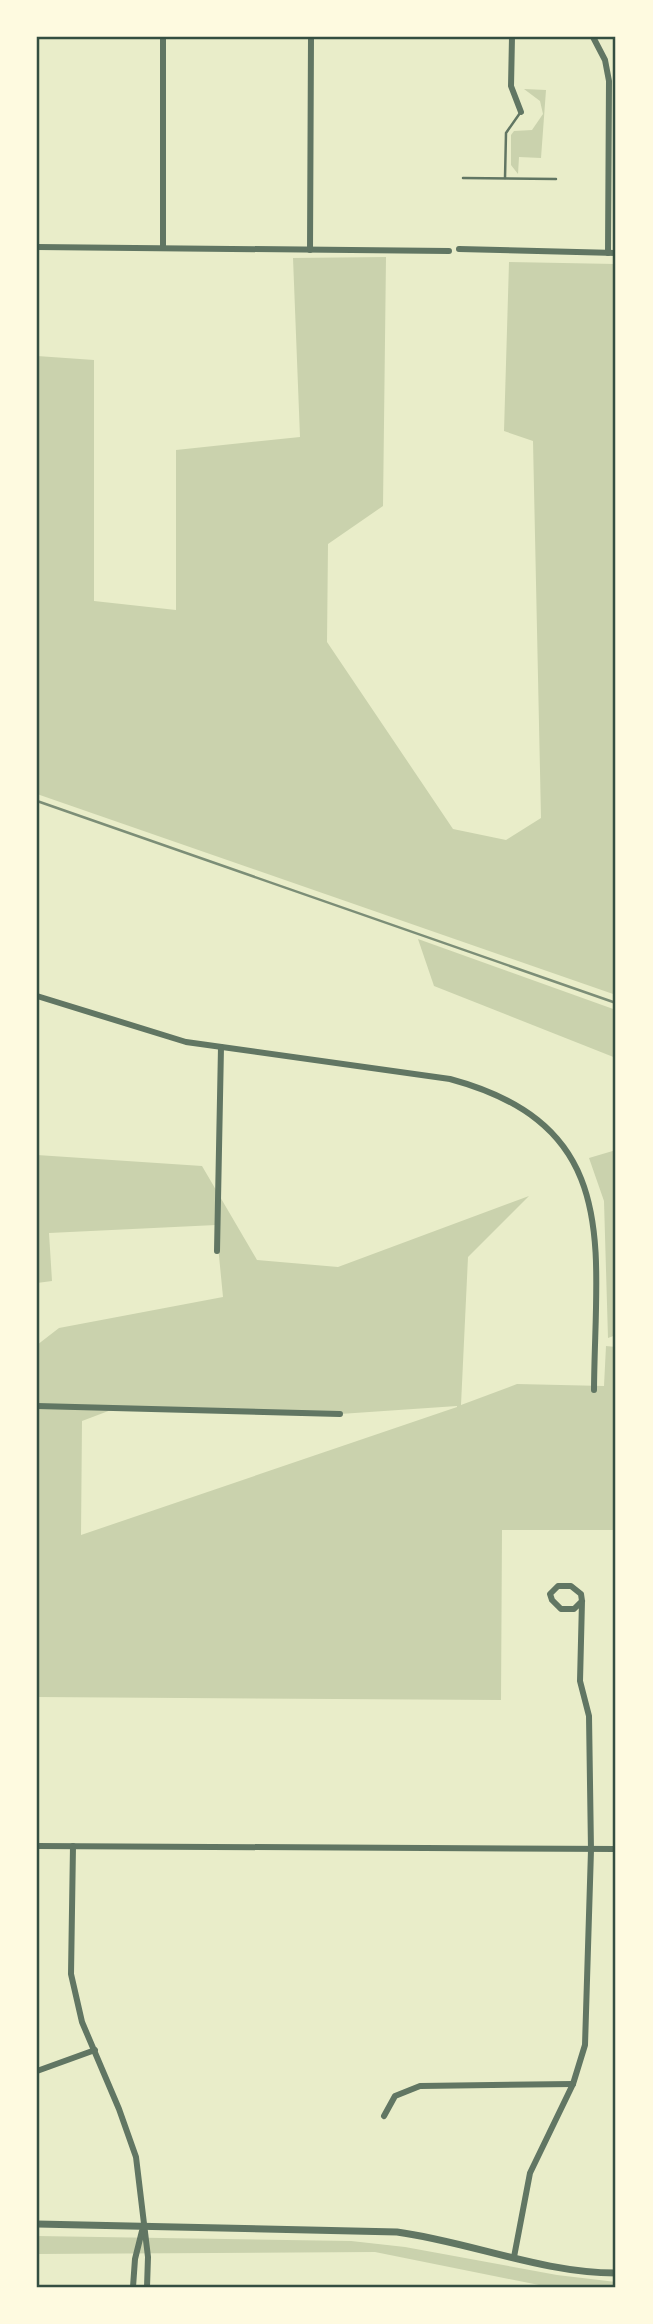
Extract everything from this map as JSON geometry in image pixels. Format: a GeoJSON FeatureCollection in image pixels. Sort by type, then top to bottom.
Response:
{"type":"FeatureCollection","features":[{"type":"Feature","properties":{"kind":"street"},"geometry":{"type":"LineString","coordinates":[[163,37],[163,248]]}},
{"type":"Feature","properties":{"kind":"street"},"geometry":{"type":"LineString","coordinates":[[310,250],[311,37]]}},
{"type":"Feature","properties":{"kind":"street"},"geometry":{"type":"LineString","coordinates":[[512,37],[510,86],[521,112]]}},
{"type":"Feature","properties":{"kind":"street"},"geometry":{"type":"LineString","coordinates":[[593,37],[605,60],[609,81],[612,190],[608,253]]}},
{"type":"Feature","properties":{"kind":"street"},"geometry":{"type":"LineString","coordinates":[[37,247],[449,251]]}},
{"type":"Feature","properties":{"kind":"street"},"geometry":{"type":"LineString","coordinates":[[459,248],[616,253]]}},
{"type":"Feature","properties":{"kind":"street"},"geometry":{"type":"LineString","coordinates":[[37,996],[166,1037],[450,1079],[492,1092],[520,1107],[566,1149],[586,1188],[592,1209],[597,1234],[594,1390]]}},
{"type":"Feature","properties":{"kind":"street"},"geometry":{"type":"LineString","coordinates":[[217,1251],[221,1047]]}},
{"type":"Feature","properties":{"kind":"street"},"geometry":{"type":"LineString","coordinates":[[37,1406],[340,1414]]}},
{"type":"Feature","properties":{"kind":"street"},"geometry":{"type":"LineString","coordinates":[[514,2257],[530,2173],[573,2084],[585,2045],[591,1850],[589,1716],[580,1681],[582,1601],[581,1594],[571,1586],[558,1586],[550,1594],[556,1606],[561,1609],[575,1609],[582,1601]]}},
{"type":"Feature","properties":{"kind":"street"},"geometry":{"type":"LineString","coordinates":[[37,1846],[616,1849]]}},
{"type":"Feature","properties":{"kind":"street"},"geometry":{"type":"LineString","coordinates":[[73,1846],[71,1974],[82,2022],[136,2157],[148,2257],[147,2287]]}},
{"type":"Feature","properties":{"kind":"street"},"geometry":{"type":"LineString","coordinates":[[37,2071],[94,2050]]}},
{"type":"Feature","properties":{"kind":"street"},"geometry":{"type":"LineString","coordinates":[[384,2116],[395,2096],[412,2087],[573,2084]]}},
{"type":"Feature","properties":{"kind":"street"},"geometry":{"type":"LineString","coordinates":[[37,2224],[397,2232],[432,2237],[514,2257],[616,2273]]}},
{"type":"Feature","properties":{"kind":"street"},"geometry":{"type":"LineString","coordinates":[[134,2287],[135,2259],[143,2226]]}},
{"type":"Feature","properties":{"kind":"lane"},"geometry":{"type":"LineString","coordinates":[[505,178],[506,132],[521,112]]}},
{"type":"Feature","properties":{"kind":"lane"},"geometry":{"type":"LineString","coordinates":[[463,178],[556,178]]}},
{"type":"Feature","properties":{"kind":"green space"},"geometry":{"type":"Polygon","coordinates":[[[524,89],[546,90],[541,158],[519,157],[518,174],[511,165],[511,135],[514,131],[532,130],[543,114],[540,101],[524,89]]]}},
{"type":"Feature","properties":{"kind":"green space"},"geometry":{"type":"Polygon","coordinates":[[[386,257],[383,506],[328,544],[327,642],[453,829],[506,840],[541,818],[533,441],[504,431],[509,262],[616,264],[616,995],[37,794],[37,356],[94,360],[94,601],[176,610],[176,450],[300,437],[293,258],[386,257]]]}},
{"type":"Feature","properties":{"kind":"green space"},"geometry":{"type":"Polygon","coordinates":[[[418,939],[616,1010],[616,1058],[434,986],[418,939]]]}},
{"type":"Feature","properties":{"kind":"green space"},"geometry":{"type":"Polygon","coordinates":[[[616,1150],[616,1335],[608,1338],[604,1201],[589,1158],[616,1150]]]}},
{"type":"Feature","properties":{"kind":"green space"},"geometry":{"type":"Polygon","coordinates":[[[37,1155],[202,1166],[257,1260],[338,1267],[529,1196],[468,1257],[461,1405],[517,1384],[604,1386],[606,1346],[616,1347],[616,1530],[502,1530],[501,1700],[37,1697],[37,1345],[59,1328],[223,1297],[216,1225],[49,1233],[52,1281],[37,1283],[37,1155]],[[119,1407],[82,1421],[81,1535],[457,1407],[340,1414],[119,1407]]]}},
{"type":"Feature","properties":{"kind":"green space"},"geometry":{"type":"Polygon","coordinates":[[[37,2236],[351,2241],[405,2247],[557,2275],[616,2282],[616,2287],[549,2287],[375,2252],[37,2254],[37,2236]]]}},
{"type":"Feature","properties":{"kind":"railway"},"geometry":{"type":"LineString","coordinates":[[37,801],[616,1003]]}}]}
